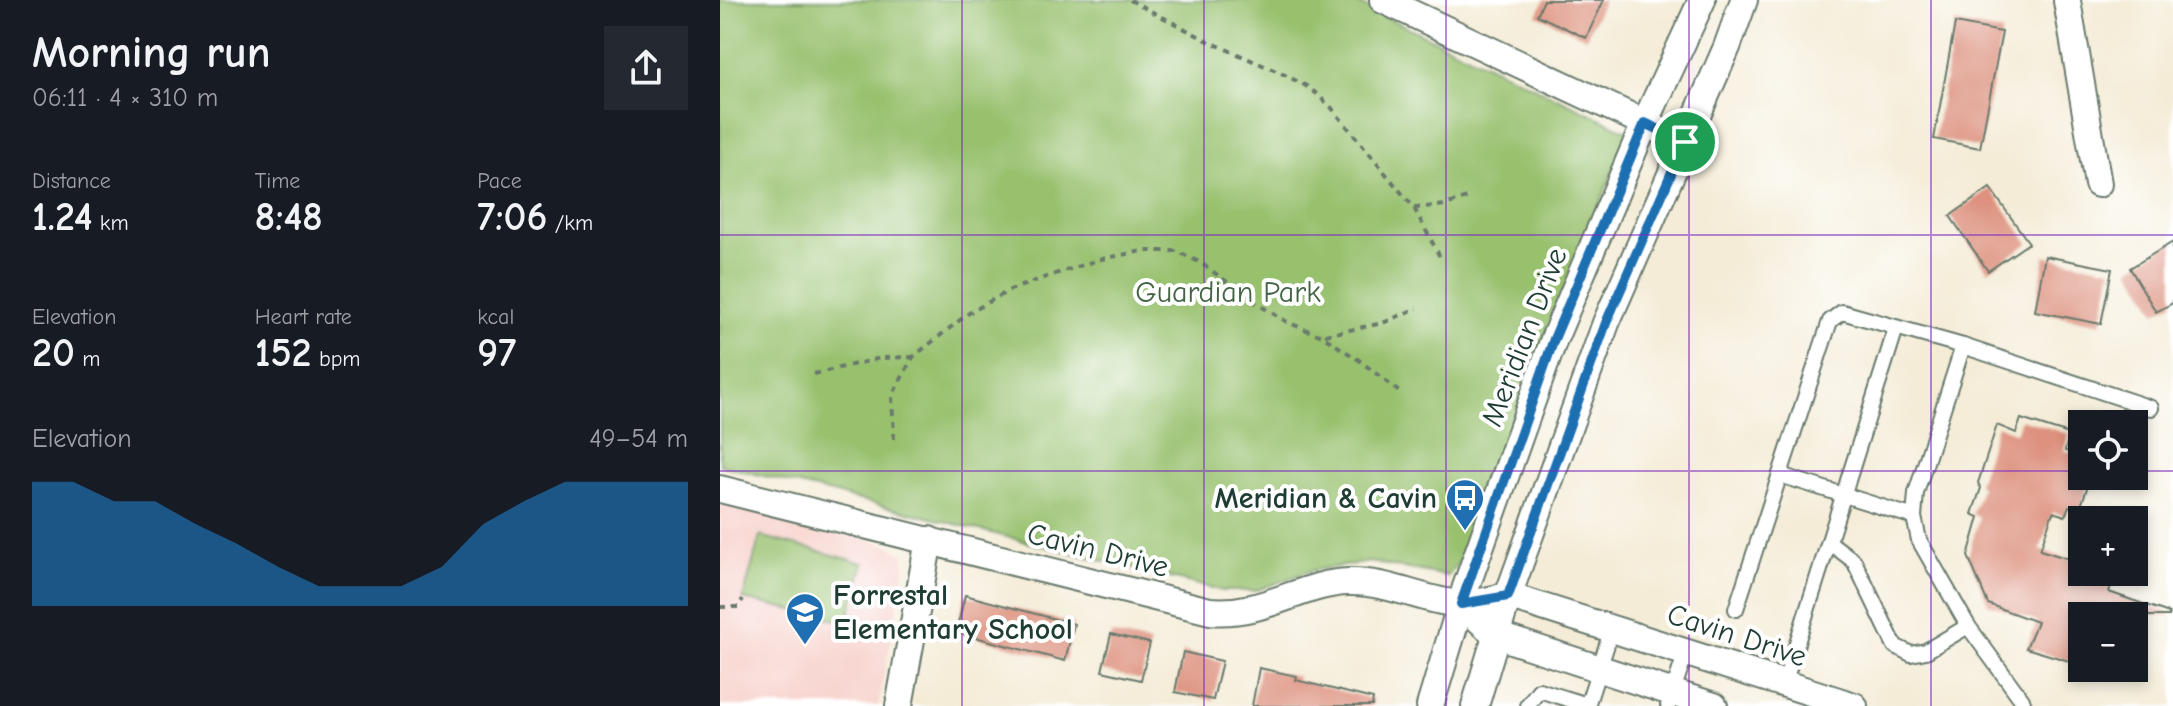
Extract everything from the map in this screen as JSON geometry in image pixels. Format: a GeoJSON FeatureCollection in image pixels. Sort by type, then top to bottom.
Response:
{"type":"FeatureCollection","features":[{"type":"Feature","properties":{"kind":"street"},"geometry":{"type":"LineString","coordinates":[[1383,0],[1685,142]]}},
{"type":"Feature","properties":{"kind":"street","name":"Meridian Drive"},"geometry":{"type":"LineString","coordinates":[[1430,706],[1461,604],[1554,339],[1645,123],[1702,0]]}},
{"type":"Feature","properties":{"kind":"street"},"geometry":{"type":"LineString","coordinates":[[1475,706],[1495,634],[1606,323],[1727,47],[1744,0]]}},
{"type":"Feature","properties":{"kind":"street"},"geometry":{"type":"LineString","coordinates":[[2065,0],[2098,184]]}},
{"type":"Feature","properties":{"kind":"street","name":"Cavin Drive"},"geometry":{"type":"LineString","coordinates":[[720,489],[1210,611],[1232,613],[1254,609],[1347,582],[1385,585],[1461,604],[1508,596],[1854,706]]}},
{"type":"Feature","properties":{"kind":"street"},"geometry":{"type":"LineString","coordinates":[[899,706],[929,540]]}},
{"type":"Feature","properties":{"kind":"street","name":"Cavin Drive"},"geometry":{"type":"LineString","coordinates":[[1461,604],[1495,634],[1598,668],[1670,699],[1714,706]]}},
{"type":"Feature","properties":{"kind":"lane"},"geometry":{"type":"LineString","coordinates":[[1736,609],[1830,321],[1842,312],[1963,346],[2151,408]]}},
{"type":"Feature","properties":{"kind":"lane"},"geometry":{"type":"LineString","coordinates":[[1784,684],[1896,328]]}},
{"type":"Feature","properties":{"kind":"lane"},"geometry":{"type":"LineString","coordinates":[[1963,346],[1916,493],[1914,517],[1919,540],[1968,626],[2024,706]]}},
{"type":"Feature","properties":{"kind":"lane"},"geometry":{"type":"LineString","coordinates":[[1780,475],[1914,517]]}},
{"type":"Feature","properties":{"kind":"lane"},"geometry":{"type":"LineString","coordinates":[[1829,542],[1854,561],[1895,646],[1911,654],[1926,651],[1968,626]]}},
{"type":"Feature","properties":{"kind":"lane"},"geometry":{"type":"LineString","coordinates":[[1527,706],[1539,690],[1587,706],[1612,629]]}},
{"type":"Feature","properties":{"kind":"lane"},"geometry":{"type":"LineString","coordinates":[[1670,699],[1686,652]]}},
{"type":"Feature","properties":{"kind":"path"},"geometry":{"type":"LineString","coordinates":[[1130,0],[1210,42],[1310,88],[1331,107],[1414,208],[1440,257]]}},
{"type":"Feature","properties":{"kind":"path"},"geometry":{"type":"LineString","coordinates":[[1414,208],[1446,205],[1469,197]]}},
{"type":"Feature","properties":{"kind":"path"},"geometry":{"type":"LineString","coordinates":[[894,439],[892,396],[913,357],[969,313],[1010,290],[1101,259],[1143,251],[1177,251],[1201,263],[1256,303],[1287,322],[1322,336],[1359,360],[1403,395]]}},
{"type":"Feature","properties":{"kind":"path"},"geometry":{"type":"LineString","coordinates":[[1322,336],[1383,323],[1417,308]]}},
{"type":"Feature","properties":{"kind":"path"},"geometry":{"type":"LineString","coordinates":[[814,374],[881,358],[913,357]]}},
{"type":"Feature","properties":{"kind":"path"},"geometry":{"type":"LineString","coordinates":[[720,607],[738,607],[743,599]]}},
{"type":"Feature","properties":{"kind":"path"},"geometry":{"type":"LineString","coordinates":[[847,622],[885,633]]}},
{"type":"Feature","properties":{"kind":"shaded area","name":"Forrestal Elementary School"},"geometry":{"type":"Polygon","coordinates":[[[720,502],[888,545],[904,555],[905,566],[878,706],[720,706],[720,502]]]}},
{"type":"Feature","properties":{"kind":"green space","name":"Guardian Park"},"geometry":{"type":"Polygon","coordinates":[[[720,0],[1350,0],[1629,132],[1487,482],[1464,556],[1448,576],[1370,562],[1309,571],[1255,591],[1223,591],[720,465],[720,0]]]}},
{"type":"Feature","properties":{"kind":"green space"},"geometry":{"type":"Polygon","coordinates":[[[760,536],[864,563],[847,622],[743,599],[760,536]]]}},
{"type":"Feature","properties":{"kind":"building"},"geometry":{"type":"Polygon","coordinates":[[[1544,0],[1604,0],[1586,38],[1537,15],[1544,0]]]}},
{"type":"Feature","properties":{"kind":"building"},"geometry":{"type":"Polygon","coordinates":[[[1955,23],[2002,32],[1980,148],[1934,139],[1955,23]]]}},
{"type":"Feature","properties":{"kind":"building"},"geometry":{"type":"Polygon","coordinates":[[[1990,188],[2029,243],[1988,271],[1950,216],[1990,188]]]}},
{"type":"Feature","properties":{"kind":"building"},"geometry":{"type":"Polygon","coordinates":[[[2173,242],[2173,303],[2156,312],[2130,268],[2173,242]]]}},
{"type":"Feature","properties":{"kind":"building"},"geometry":{"type":"Polygon","coordinates":[[[2045,256],[2112,269],[2101,324],[2035,311],[2045,256]]]}},
{"type":"Feature","properties":{"kind":"building"},"geometry":{"type":"Polygon","coordinates":[[[2021,419],[2068,434],[2065,451],[2068,452],[2068,490],[2086,490],[2081,506],[2068,506],[2065,516],[2053,512],[2040,550],[2068,559],[2068,586],[2111,586],[2109,592],[2138,602],[2068,602],[2068,661],[2026,648],[2037,622],[1988,604],[1968,556],[1979,517],[1972,514],[1981,488],[1978,483],[1997,425],[2016,433],[2021,419]]]}},
{"type":"Feature","properties":{"kind":"building"},"geometry":{"type":"Polygon","coordinates":[[[965,595],[1074,624],[1065,661],[956,632],[965,595]]]}},
{"type":"Feature","properties":{"kind":"building"},"geometry":{"type":"Polygon","coordinates":[[[2148,606],[2169,613],[2169,616],[2148,616],[2148,606]]]}},
{"type":"Feature","properties":{"kind":"building"},"geometry":{"type":"Polygon","coordinates":[[[1111,634],[1150,643],[1141,680],[1102,671],[1111,634]]]}},
{"type":"Feature","properties":{"kind":"building"},"geometry":{"type":"Polygon","coordinates":[[[1183,652],[1222,661],[1213,700],[1175,692],[1183,652]]]}},
{"type":"Feature","properties":{"kind":"building"},"geometry":{"type":"Polygon","coordinates":[[[1259,668],[1373,699],[1372,706],[1252,706],[1259,668]]]}},
{"type":"Feature","properties":{"kind":"place","name":"Meridian & Cavin"},"geometry":{"type":"Point","coordinates":[1465,532]}},
{"type":"Feature","properties":{"kind":"place","name":"Forrestal Elementary School"},"geometry":{"type":"Point","coordinates":[805,646]}},
{"type":"Feature","properties":{"kind":"route"},"geometry":{"type":"LineString","coordinates":[[1645,123],[1685,142],[1606,323],[1508,596],[1461,604],[1554,339],[1645,123]]}}]}
